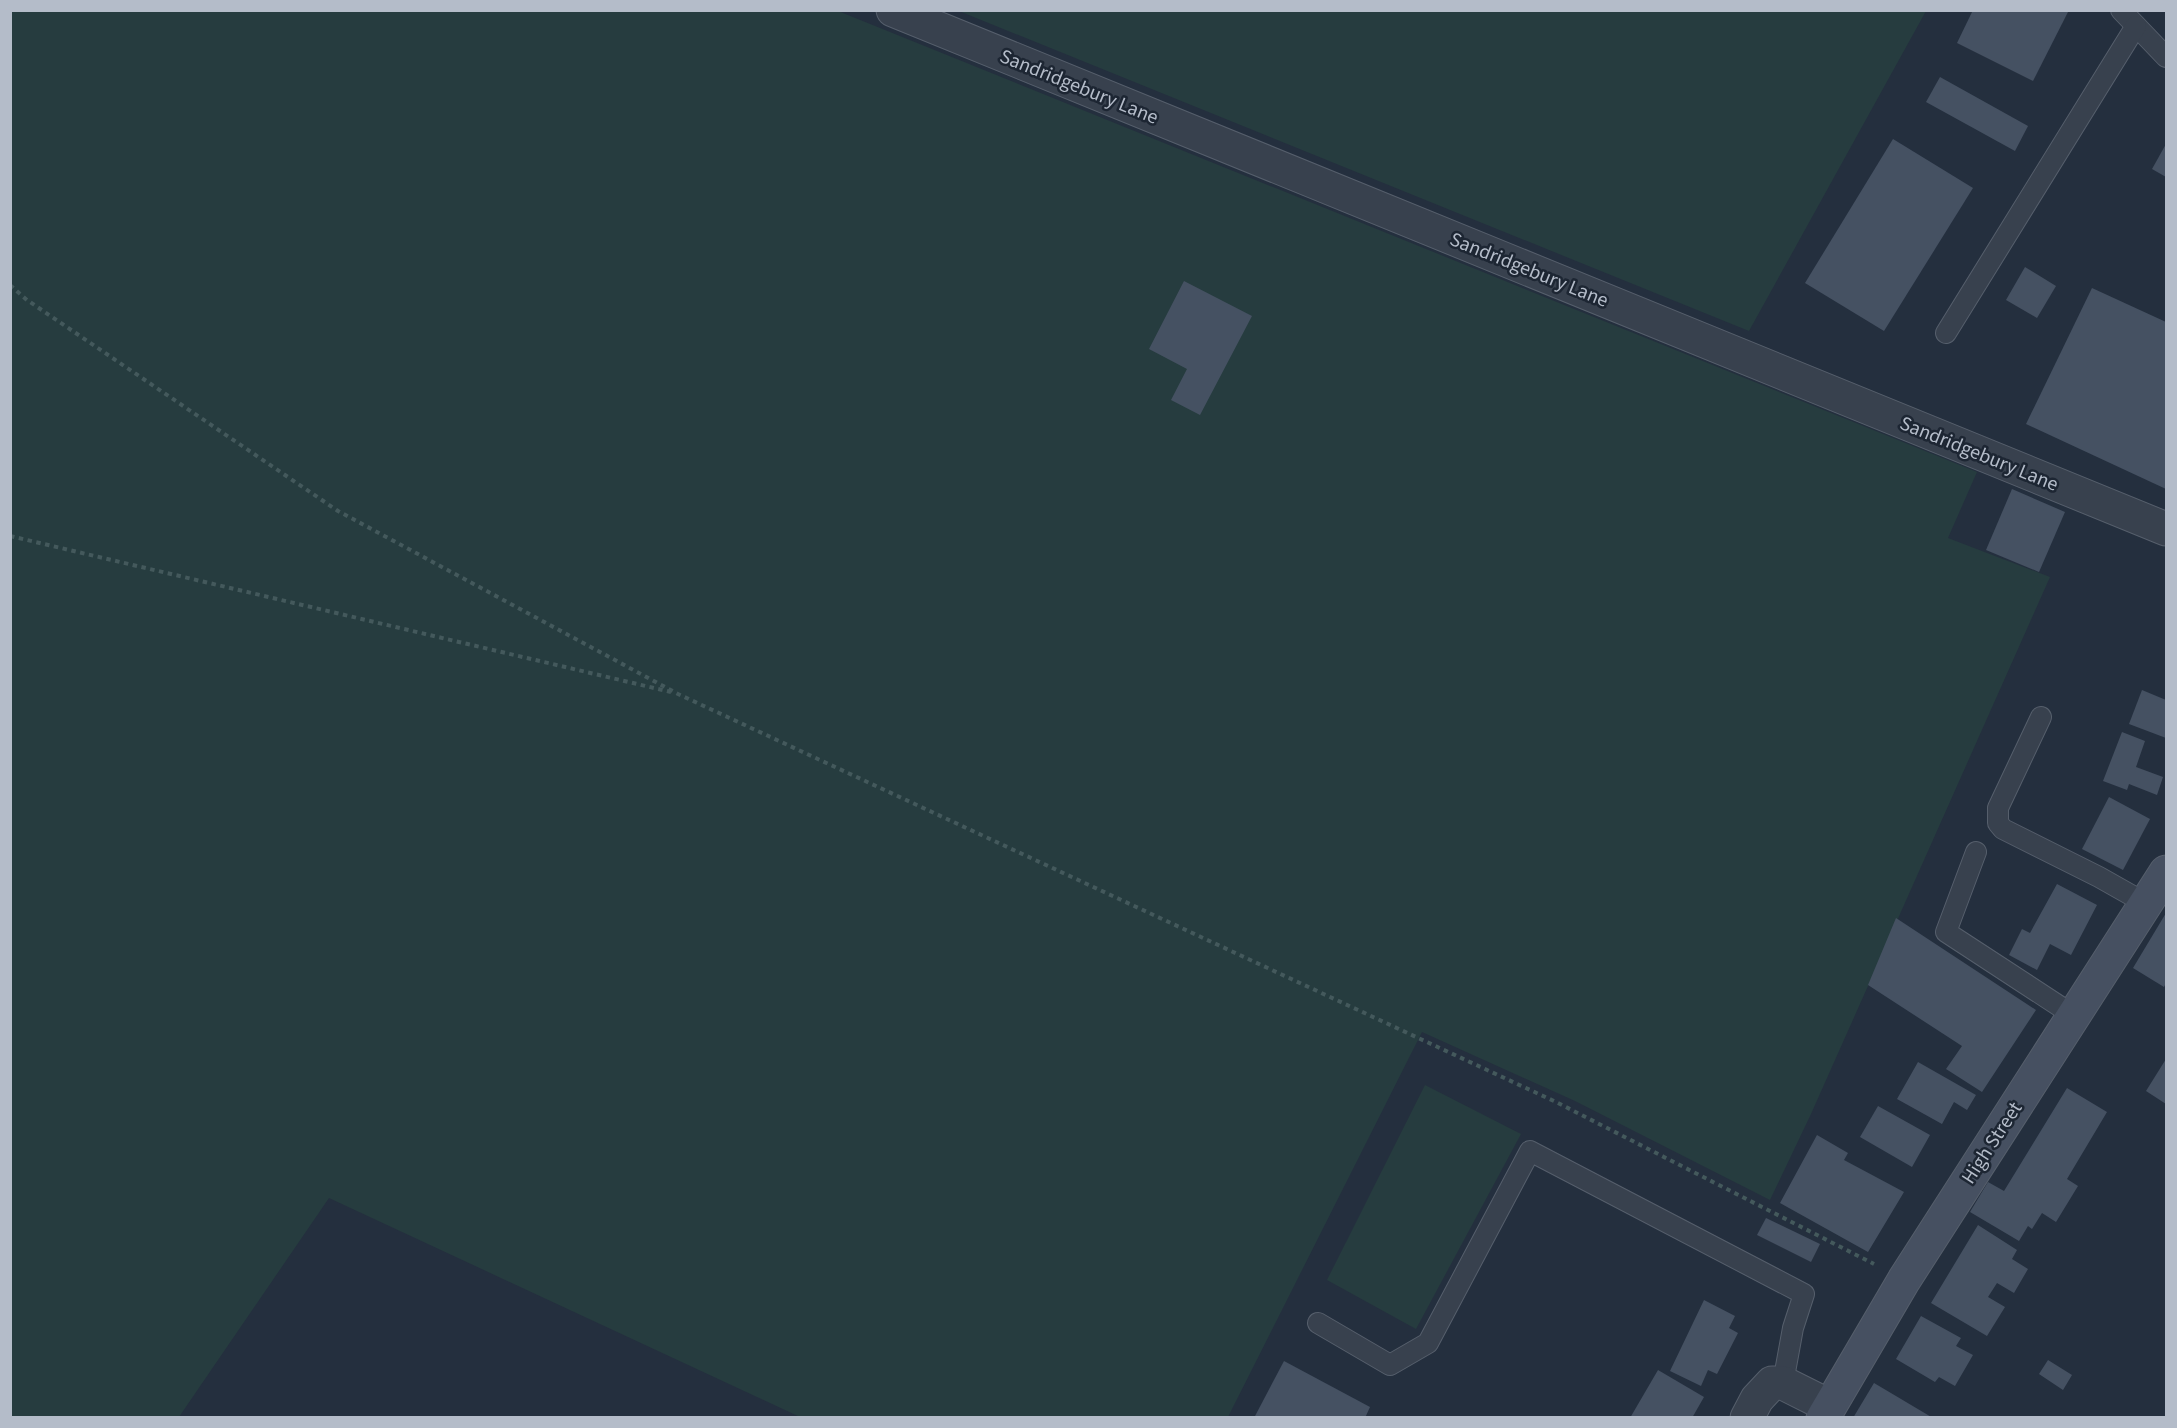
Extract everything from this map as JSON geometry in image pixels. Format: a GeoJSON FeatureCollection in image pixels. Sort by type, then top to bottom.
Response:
{"type":"FeatureCollection","features":[{"type":"Feature","properties":{"kind":"main road","name":"High Street"},"geometry":{"type":"LineString","coordinates":[[1826,1412],[1904,1280],[2166,872]]}},
{"type":"Feature","properties":{"kind":"street","name":"Sandridgebury Lane"},"geometry":{"type":"LineString","coordinates":[[893,10],[2166,529]]}},
{"type":"Feature","properties":{"kind":"street"},"geometry":{"type":"LineString","coordinates":[[1747,1418],[1757,1399],[1772,1383],[1783,1383],[1826,1412]]}},
{"type":"Feature","properties":{"kind":"lane"},"geometry":{"type":"LineString","coordinates":[[2121,10],[2166,57]]}},
{"type":"Feature","properties":{"kind":"lane"},"geometry":{"type":"LineString","coordinates":[[1946,333],[2136,26]]}},
{"type":"Feature","properties":{"kind":"lane"},"geometry":{"type":"LineString","coordinates":[[2041,717],[1998,808],[1998,823],[2003,829],[2099,876],[2145,903]]}},
{"type":"Feature","properties":{"kind":"lane"},"geometry":{"type":"LineString","coordinates":[[1976,852],[1946,932],[2073,1015]]}},
{"type":"Feature","properties":{"kind":"lane"},"geometry":{"type":"LineString","coordinates":[[1318,1323],[1390,1365],[1428,1343],[1530,1151],[1804,1294],[1793,1328],[1783,1383]]}},
{"type":"Feature","properties":{"kind":"path"},"geometry":{"type":"LineString","coordinates":[[10,285],[27,300],[338,511],[678,694],[1556,1102],[1771,1209],[1904,1280]]}},
{"type":"Feature","properties":{"kind":"path"},"geometry":{"type":"LineString","coordinates":[[10,536],[678,694]]}},
{"type":"Feature","properties":{"kind":"green space"},"geometry":{"type":"Polygon","coordinates":[[[10,11],[838,11],[1977,472],[1948,538],[2050,577],[1811,1114],[1770,1200],[1575,1101],[1422,1032],[1228,1417],[800,1417],[329,1198],[179,1417],[11,1417],[10,11]]]}},
{"type":"Feature","properties":{"kind":"green space"},"geometry":{"type":"Polygon","coordinates":[[[959,11],[1926,11],[1749,331],[959,11]]]}},
{"type":"Feature","properties":{"kind":"green space"},"geometry":{"type":"Polygon","coordinates":[[[1425,1085],[1521,1134],[1416,1329],[1327,1280],[1425,1085]]]}},
{"type":"Feature","properties":{"kind":"building"},"geometry":{"type":"Polygon","coordinates":[[[1973,10],[2069,10],[2033,81],[1957,43],[1973,10]]]}},
{"type":"Feature","properties":{"kind":"building"},"geometry":{"type":"Polygon","coordinates":[[[1940,77],[2028,126],[2015,151],[1926,102],[1940,77]]]}},
{"type":"Feature","properties":{"kind":"building"},"geometry":{"type":"Polygon","coordinates":[[[1893,139],[1973,188],[1884,331],[1805,283],[1893,139]]]}},
{"type":"Feature","properties":{"kind":"building"},"geometry":{"type":"Polygon","coordinates":[[[2166,144],[2166,177],[2152,169],[2166,144]]]}},
{"type":"Feature","properties":{"kind":"building"},"geometry":{"type":"Polygon","coordinates":[[[2025,267],[2056,286],[2037,318],[2006,300],[2025,267]]]}},
{"type":"Feature","properties":{"kind":"building"},"geometry":{"type":"Polygon","coordinates":[[[1184,281],[1252,316],[1200,415],[1171,400],[1187,369],[1149,349],[1184,281]]]}},
{"type":"Feature","properties":{"kind":"building"},"geometry":{"type":"Polygon","coordinates":[[[2092,288],[2166,322],[2166,489],[2026,424],[2092,288]]]}},
{"type":"Feature","properties":{"kind":"building"},"geometry":{"type":"Polygon","coordinates":[[[2012,489],[2065,512],[2039,572],[1986,550],[2012,489]]]}},
{"type":"Feature","properties":{"kind":"building"},"geometry":{"type":"Polygon","coordinates":[[[2142,690],[2166,700],[2166,738],[2129,724],[2142,690]]]}},
{"type":"Feature","properties":{"kind":"building"},"geometry":{"type":"Polygon","coordinates":[[[2122,732],[2145,741],[2136,767],[2163,777],[2157,795],[2129,784],[2127,790],[2103,781],[2122,732]]]}},
{"type":"Feature","properties":{"kind":"building"},"geometry":{"type":"Polygon","coordinates":[[[2109,797],[2150,819],[2123,870],[2082,849],[2109,797]]]}},
{"type":"Feature","properties":{"kind":"building"},"geometry":{"type":"Polygon","coordinates":[[[2057,884],[2097,905],[2071,955],[2050,944],[2037,970],[2009,955],[2022,929],[2030,933],[2057,884]]]}},
{"type":"Feature","properties":{"kind":"building"},"geometry":{"type":"Polygon","coordinates":[[[2166,913],[2166,983],[2164,987],[2133,968],[2166,913]]]}},
{"type":"Feature","properties":{"kind":"building"},"geometry":{"type":"Polygon","coordinates":[[[1896,918],[2036,1010],[1982,1092],[1946,1069],[1962,1046],[1868,985],[1896,918]]]}},
{"type":"Feature","properties":{"kind":"building"},"geometry":{"type":"Polygon","coordinates":[[[2166,1059],[2166,1104],[2146,1091],[2166,1059]]]}},
{"type":"Feature","properties":{"kind":"building"},"geometry":{"type":"Polygon","coordinates":[[[1918,1062],[1976,1095],[1967,1110],[1954,1102],[1942,1124],[1897,1099],[1918,1062]]]}},
{"type":"Feature","properties":{"kind":"building"},"geometry":{"type":"Polygon","coordinates":[[[2067,1088],[2107,1112],[2067,1179],[2078,1186],[2056,1222],[2042,1213],[2032,1229],[2028,1226],[2019,1241],[1970,1212],[1988,1182],[2004,1191],[2067,1088]]]}},
{"type":"Feature","properties":{"kind":"building"},"geometry":{"type":"Polygon","coordinates":[[[1878,1106],[1930,1135],[1912,1167],[1860,1137],[1878,1106]]]}},
{"type":"Feature","properties":{"kind":"building"},"geometry":{"type":"Polygon","coordinates":[[[1817,1135],[1848,1153],[1844,1160],[1904,1192],[1868,1252],[1780,1203],[1817,1135]]]}},
{"type":"Feature","properties":{"kind":"building"},"geometry":{"type":"Polygon","coordinates":[[[1766,1218],[1820,1244],[1811,1262],[1757,1235],[1766,1218]]]}},
{"type":"Feature","properties":{"kind":"building"},"geometry":{"type":"Polygon","coordinates":[[[1978,1225],[2017,1250],[2012,1259],[2028,1269],[2014,1293],[1997,1283],[1988,1297],[2005,1307],[1987,1336],[1931,1303],[1978,1225]]]}},
{"type":"Feature","properties":{"kind":"building"},"geometry":{"type":"Polygon","coordinates":[[[1704,1300],[1735,1316],[1729,1328],[1738,1333],[1717,1374],[1708,1370],[1701,1386],[1670,1371],[1704,1300]]]}},
{"type":"Feature","properties":{"kind":"building"},"geometry":{"type":"Polygon","coordinates":[[[1921,1316],[1961,1338],[1956,1346],[1973,1355],[1955,1386],[1939,1377],[1935,1382],[1896,1359],[1921,1316]]]}},
{"type":"Feature","properties":{"kind":"building"},"geometry":{"type":"Polygon","coordinates":[[[2048,1360],[2072,1375],[2063,1390],[2039,1374],[2048,1360]]]}},
{"type":"Feature","properties":{"kind":"building"},"geometry":{"type":"Polygon","coordinates":[[[1284,1361],[1370,1407],[1365,1418],[1254,1418],[1284,1361]]]}},
{"type":"Feature","properties":{"kind":"building"},"geometry":{"type":"Polygon","coordinates":[[[1658,1370],[1704,1397],[1692,1418],[1630,1418],[1658,1370]]]}},
{"type":"Feature","properties":{"kind":"building"},"geometry":{"type":"Polygon","coordinates":[[[1874,1383],[1933,1418],[1853,1418],[1874,1383]]]}}]}
